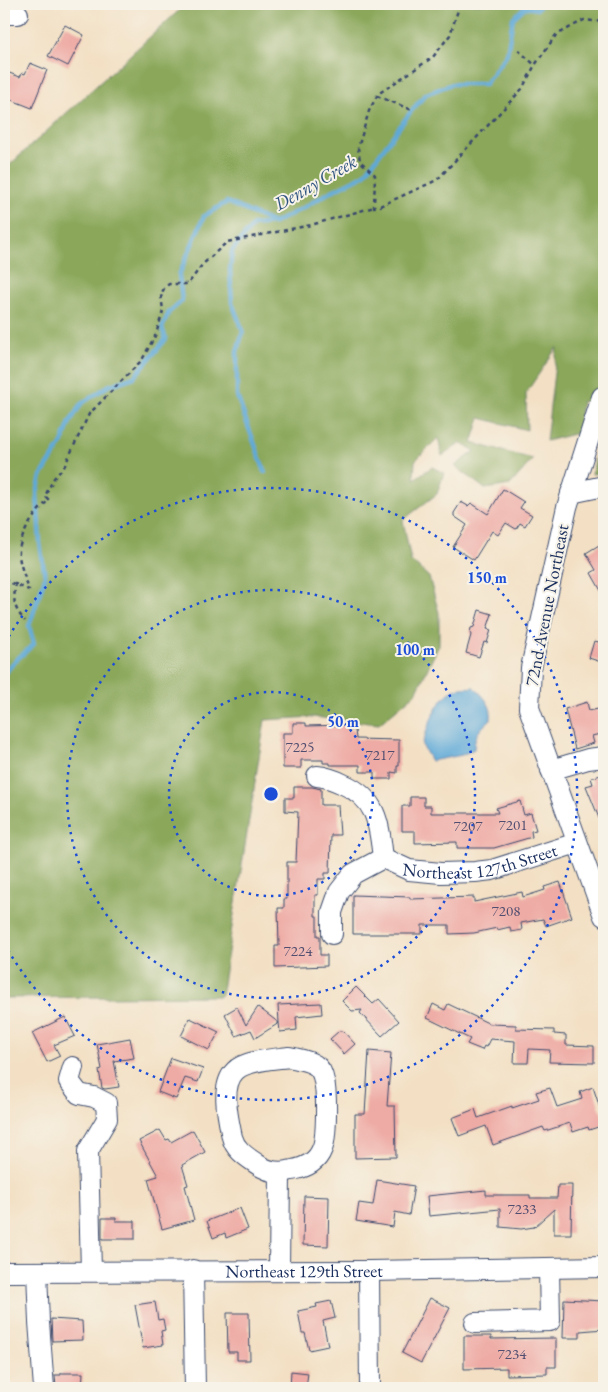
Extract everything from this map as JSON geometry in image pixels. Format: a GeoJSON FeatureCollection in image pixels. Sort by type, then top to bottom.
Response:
{"type":"FeatureCollection","features":[{"type":"Feature","properties":{"kind":"street","name":"72nd Avenue Northeast"},"geometry":{"type":"LineString","coordinates":[[602,397],[571,493],[531,668],[528,708],[604,916]]}},
{"type":"Feature","properties":{"kind":"street"},"geometry":{"type":"LineString","coordinates":[[571,493],[604,486]]}},
{"type":"Feature","properties":{"kind":"street"},"geometry":{"type":"LineString","coordinates":[[551,770],[588,759],[604,758]]}},
{"type":"Feature","properties":{"kind":"street"},"geometry":{"type":"LineString","coordinates":[[317,776],[325,776],[348,786],[364,796],[371,805],[379,825],[383,858],[353,874],[339,892],[332,912],[332,934]]}},
{"type":"Feature","properties":{"kind":"street","name":"Northeast 127th Street"},"geometry":{"type":"LineString","coordinates":[[383,858],[409,870],[441,873],[475,872],[492,870],[577,842]]}},
{"type":"Feature","properties":{"kind":"street"},"geometry":{"type":"LineString","coordinates":[[289,1057],[315,1064],[321,1072],[325,1082],[325,1137],[322,1150],[313,1162],[303,1168],[280,1174],[262,1168],[238,1150],[232,1139],[226,1096],[228,1082],[235,1070],[248,1064],[289,1057]]}},
{"type":"Feature","properties":{"kind":"street"},"geometry":{"type":"LineString","coordinates":[[73,1067],[68,1081],[79,1094],[94,1097],[106,1103],[107,1120],[88,1151],[91,1272]]}},
{"type":"Feature","properties":{"kind":"street"},"geometry":{"type":"LineString","coordinates":[[279,1271],[280,1174]]}},
{"type":"Feature","properties":{"kind":"street","name":"Northeast 129th Street"},"geometry":{"type":"LineString","coordinates":[[4,1272],[369,1271],[604,1267]]}},
{"type":"Feature","properties":{"kind":"street"},"geometry":{"type":"LineString","coordinates":[[475,1323],[550,1321],[549,1268]]}},
{"type":"Feature","properties":{"kind":"street"},"geometry":{"type":"LineString","coordinates":[[193,1270],[195,1388]]}},
{"type":"Feature","properties":{"kind":"street"},"geometry":{"type":"LineString","coordinates":[[369,1271],[370,1388]]}},
{"type":"Feature","properties":{"kind":"street"},"geometry":{"type":"LineString","coordinates":[[37,1272],[44,1388]]}},
{"type":"Feature","properties":{"kind":"path"},"geometry":{"type":"LineString","coordinates":[[374,207],[375,175],[360,160],[358,148],[369,111],[378,94],[433,57],[450,35],[460,4]]}},
{"type":"Feature","properties":{"kind":"path"},"geometry":{"type":"LineString","coordinates":[[4,580],[16,583],[29,590],[19,552],[32,518],[49,500],[45,496],[54,478],[64,467],[89,414],[142,360],[156,334],[163,311],[161,294],[165,287],[169,284],[188,284],[202,265],[227,242],[311,226],[380,206],[437,180],[522,89],[535,65],[556,35],[584,20],[604,22]]}},
{"type":"Feature","properties":{"kind":"path"},"geometry":{"type":"LineString","coordinates":[[518,50],[535,65]]}},
{"type":"Feature","properties":{"kind":"path"},"geometry":{"type":"LineString","coordinates":[[376,96],[412,110]]}},
{"type":"Feature","properties":{"kind":"path"},"geometry":{"type":"LineString","coordinates":[[16,583],[13,600],[19,614],[25,621]]}},
{"type":"Feature","properties":{"kind":"green space"},"geometry":{"type":"Polygon","coordinates":[[[186,4],[604,4],[604,405],[582,401],[578,433],[546,441],[557,347],[526,393],[527,430],[480,418],[472,443],[533,459],[510,485],[485,489],[455,466],[475,451],[461,443],[442,456],[438,438],[415,461],[414,479],[432,467],[444,473],[437,494],[403,520],[411,561],[429,577],[439,613],[439,645],[416,693],[379,724],[313,717],[265,720],[221,996],[4,998],[4,170],[186,4]]]}},
{"type":"Feature","properties":{"kind":"green space"},"geometry":{"type":"Polygon","coordinates":[[[604,419],[604,473],[592,474],[604,419]]]}},
{"type":"Feature","properties":{"kind":"water"},"geometry":{"type":"Polygon","coordinates":[[[474,687],[487,701],[491,719],[481,728],[477,735],[474,749],[462,755],[431,761],[422,745],[430,722],[442,700],[454,690],[474,687]]]}},
{"type":"Feature","properties":{"kind":"building"},"geometry":{"type":"Polygon","coordinates":[[[65,25],[84,35],[68,66],[48,56],[65,25]]]}},
{"type":"Feature","properties":{"kind":"building"},"geometry":{"type":"Polygon","coordinates":[[[30,63],[47,70],[32,108],[4,97],[4,71],[20,77],[22,73],[25,74],[30,63]]]}},
{"type":"Feature","properties":{"kind":"building"},"geometry":{"type":"Polygon","coordinates":[[[503,489],[524,502],[520,508],[532,515],[525,526],[520,523],[516,529],[506,523],[498,535],[492,531],[474,560],[453,547],[467,525],[454,516],[454,513],[461,502],[468,506],[471,503],[488,514],[503,489]]]}},
{"type":"Feature","properties":{"kind":"building"},"geometry":{"type":"Polygon","coordinates":[[[604,542],[604,596],[591,573],[596,570],[586,553],[604,542]]]}},
{"type":"Feature","properties":{"kind":"building"},"geometry":{"type":"Polygon","coordinates":[[[479,610],[492,614],[487,629],[491,630],[487,643],[484,642],[479,657],[466,653],[471,628],[474,627],[479,610]]]}},
{"type":"Feature","properties":{"kind":"building"},"geometry":{"type":"Polygon","coordinates":[[[594,641],[604,643],[604,663],[589,658],[594,641]]]}},
{"type":"Feature","properties":{"kind":"building"},"geometry":{"type":"Polygon","coordinates":[[[587,702],[589,711],[598,709],[604,733],[592,736],[594,743],[575,749],[565,709],[587,702]]]}},
{"type":"Feature","properties":{"kind":"building"},"geometry":{"type":"Polygon","coordinates":[[[293,723],[306,723],[306,726],[347,725],[347,730],[355,730],[356,739],[399,740],[399,766],[397,766],[397,773],[391,772],[391,779],[374,779],[374,772],[360,772],[360,765],[330,765],[330,763],[323,763],[323,760],[301,760],[301,768],[283,768],[283,733],[293,733],[293,723]]]}},
{"type":"Feature","properties":{"kind":"building"},"geometry":{"type":"Polygon","coordinates":[[[604,774],[603,828],[586,786],[593,784],[591,778],[604,774]]]}},
{"type":"Feature","properties":{"kind":"building"},"geometry":{"type":"Polygon","coordinates":[[[294,787],[321,789],[321,805],[338,805],[340,835],[331,835],[330,873],[325,873],[325,879],[318,879],[318,895],[315,895],[315,916],[317,916],[317,936],[320,936],[320,955],[327,955],[327,966],[275,968],[275,946],[279,946],[278,908],[284,908],[284,899],[287,899],[287,862],[296,862],[298,812],[285,811],[285,798],[294,798],[294,787]]]}},
{"type":"Feature","properties":{"kind":"building"},"geometry":{"type":"Polygon","coordinates":[[[410,797],[424,797],[424,806],[431,806],[431,813],[498,813],[496,808],[520,801],[524,815],[531,813],[536,830],[531,831],[532,837],[494,848],[457,848],[457,842],[415,843],[415,831],[402,831],[402,806],[410,806],[410,797]]]}},
{"type":"Feature","properties":{"kind":"building"},"geometry":{"type":"Polygon","coordinates":[[[560,882],[572,917],[546,926],[543,919],[521,923],[522,930],[511,932],[510,927],[474,933],[449,934],[449,925],[422,925],[422,934],[353,934],[353,895],[410,897],[410,899],[474,897],[474,902],[522,892],[523,897],[545,890],[544,887],[560,882]]]}},
{"type":"Feature","properties":{"kind":"building"},"geometry":{"type":"Polygon","coordinates":[[[356,987],[373,1004],[379,999],[399,1021],[382,1036],[360,1013],[362,1010],[352,1011],[342,1001],[356,987]]]}},
{"type":"Feature","properties":{"kind":"building"},"geometry":{"type":"Polygon","coordinates":[[[321,1003],[322,1014],[296,1017],[297,1030],[280,1032],[278,1005],[321,1003]]]}},
{"type":"Feature","properties":{"kind":"building"},"geometry":{"type":"Polygon","coordinates":[[[433,1004],[445,1010],[448,1004],[490,1024],[516,1025],[516,1029],[554,1030],[554,1034],[566,1035],[566,1045],[594,1046],[594,1063],[549,1062],[550,1050],[529,1049],[528,1063],[514,1063],[515,1041],[490,1039],[482,1050],[467,1044],[470,1039],[427,1018],[433,1004]]]}},
{"type":"Feature","properties":{"kind":"building"},"geometry":{"type":"Polygon","coordinates":[[[237,1007],[246,1025],[258,1007],[279,1023],[255,1038],[251,1030],[236,1036],[225,1014],[237,1007]]]}},
{"type":"Feature","properties":{"kind":"building"},"geometry":{"type":"Polygon","coordinates":[[[65,1017],[75,1036],[54,1045],[60,1056],[47,1062],[32,1033],[65,1017]]]}},
{"type":"Feature","properties":{"kind":"building"},"geometry":{"type":"Polygon","coordinates":[[[190,1018],[219,1032],[209,1050],[181,1036],[190,1018]]]}},
{"type":"Feature","properties":{"kind":"building"},"geometry":{"type":"Polygon","coordinates":[[[339,1031],[343,1031],[355,1044],[344,1054],[330,1039],[339,1031]]]}},
{"type":"Feature","properties":{"kind":"building"},"geometry":{"type":"Polygon","coordinates":[[[130,1038],[134,1058],[114,1061],[119,1087],[102,1088],[99,1070],[102,1069],[97,1044],[130,1038]]]}},
{"type":"Feature","properties":{"kind":"building"},"geometry":{"type":"Polygon","coordinates":[[[369,1051],[391,1053],[387,1106],[395,1106],[396,1157],[355,1158],[355,1114],[365,1114],[369,1051]]]}},
{"type":"Feature","properties":{"kind":"building"},"geometry":{"type":"Polygon","coordinates":[[[171,1058],[203,1069],[198,1082],[185,1078],[176,1099],[158,1092],[171,1058]]]}},
{"type":"Feature","properties":{"kind":"building"},"geometry":{"type":"Polygon","coordinates":[[[593,1087],[604,1125],[589,1130],[588,1127],[573,1132],[570,1123],[545,1131],[543,1127],[493,1145],[486,1126],[459,1136],[452,1118],[475,1109],[478,1118],[512,1106],[512,1108],[539,1099],[536,1092],[550,1088],[557,1107],[582,1099],[580,1092],[593,1087]]]}},
{"type":"Feature","properties":{"kind":"building"},"geometry":{"type":"Polygon","coordinates":[[[160,1130],[166,1140],[169,1139],[171,1142],[193,1130],[205,1152],[182,1165],[188,1185],[185,1186],[194,1220],[162,1229],[148,1179],[158,1176],[139,1141],[160,1130]]]}},
{"type":"Feature","properties":{"kind":"building"},"geometry":{"type":"Polygon","coordinates":[[[377,1180],[414,1186],[409,1215],[395,1212],[393,1227],[356,1221],[359,1203],[373,1205],[377,1180]]]}},
{"type":"Feature","properties":{"kind":"building"},"geometry":{"type":"Polygon","coordinates":[[[558,1185],[572,1185],[571,1234],[554,1234],[554,1209],[534,1227],[521,1229],[500,1227],[500,1209],[429,1216],[427,1196],[486,1190],[486,1195],[530,1195],[530,1198],[557,1198],[558,1185]]]}},
{"type":"Feature","properties":{"kind":"building"},"geometry":{"type":"Polygon","coordinates":[[[304,1196],[329,1197],[328,1246],[303,1245],[304,1196]]]}},
{"type":"Feature","properties":{"kind":"building"},"geometry":{"type":"Polygon","coordinates":[[[240,1208],[248,1229],[226,1238],[225,1233],[213,1238],[207,1221],[240,1208]]]}},
{"type":"Feature","properties":{"kind":"building"},"geometry":{"type":"Polygon","coordinates":[[[102,1218],[116,1218],[116,1221],[135,1221],[135,1239],[102,1239],[102,1218]]]}},
{"type":"Feature","properties":{"kind":"building"},"geometry":{"type":"Polygon","coordinates":[[[430,1298],[450,1308],[421,1363],[402,1353],[430,1298]]]}},
{"type":"Feature","properties":{"kind":"building"},"geometry":{"type":"Polygon","coordinates":[[[564,1299],[604,1301],[604,1329],[580,1331],[580,1338],[563,1338],[564,1299]]]}},
{"type":"Feature","properties":{"kind":"building"},"geometry":{"type":"Polygon","coordinates":[[[331,1301],[335,1318],[323,1321],[328,1346],[309,1350],[305,1333],[302,1333],[298,1311],[317,1307],[316,1304],[331,1301]]]}},
{"type":"Feature","properties":{"kind":"building"},"geometry":{"type":"Polygon","coordinates":[[[155,1302],[158,1320],[163,1319],[165,1330],[161,1331],[163,1345],[143,1348],[135,1305],[155,1302]]]}},
{"type":"Feature","properties":{"kind":"building"},"geometry":{"type":"Polygon","coordinates":[[[227,1313],[249,1313],[250,1360],[237,1360],[237,1352],[228,1352],[227,1313]]]}},
{"type":"Feature","properties":{"kind":"building"},"geometry":{"type":"Polygon","coordinates":[[[51,1319],[82,1321],[83,1340],[52,1341],[51,1319]]]}},
{"type":"Feature","properties":{"kind":"building"},"geometry":{"type":"Polygon","coordinates":[[[464,1336],[491,1336],[491,1339],[556,1338],[556,1367],[547,1367],[547,1374],[507,1375],[507,1368],[464,1369],[464,1336]]]}},
{"type":"Feature","properties":{"kind":"building"},"geometry":{"type":"Polygon","coordinates":[[[291,1371],[308,1373],[306,1388],[290,1388],[291,1371]]]}},
{"type":"Feature","properties":{"kind":"building"},"geometry":{"type":"Polygon","coordinates":[[[61,1373],[83,1373],[82,1388],[56,1388],[55,1375],[61,1375],[61,1373]]]}},
{"type":"Feature","properties":{"kind":"waterway","name":"Denny Creek"},"geometry":{"type":"LineString","coordinates":[[4,674],[34,644],[29,626],[45,577],[40,543],[37,493],[41,476],[62,443],[70,422],[81,404],[108,386],[134,377],[166,339],[162,328],[169,312],[182,301],[179,275],[204,216],[227,202],[274,223],[364,175],[426,94],[452,84],[485,84],[507,54],[513,18],[525,7],[537,9],[542,4]]}},
{"type":"Feature","properties":{"kind":"waterway"},"geometry":{"type":"LineString","coordinates":[[265,472],[237,396],[237,352],[243,331],[232,303],[230,270],[232,251],[253,225],[274,223]]}}]}
